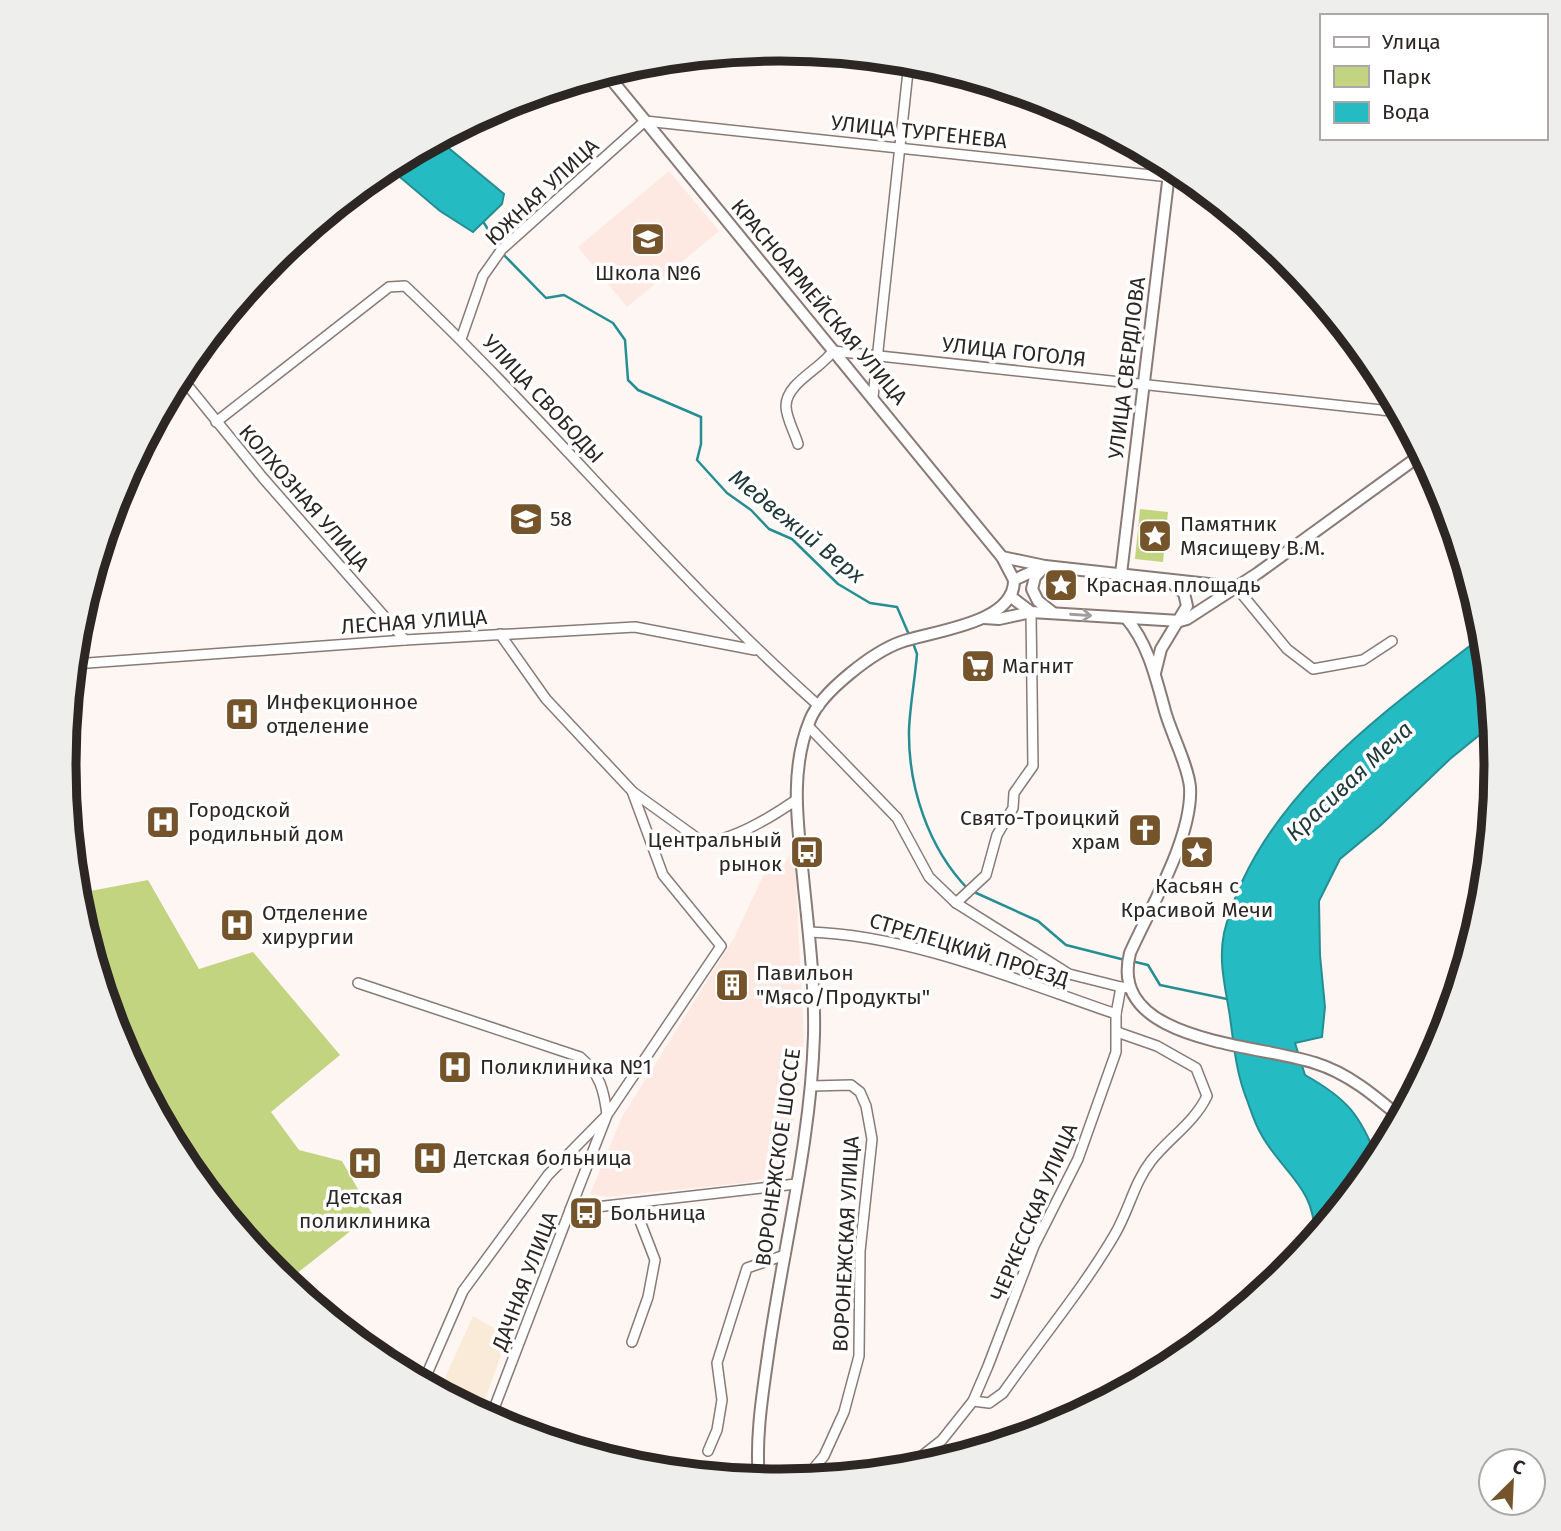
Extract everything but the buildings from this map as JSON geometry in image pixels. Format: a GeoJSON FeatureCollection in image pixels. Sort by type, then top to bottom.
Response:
{"type":"FeatureCollection","features":[{"type":"Feature","properties":{"kind":"main road","name":"КРАСНОАРМЕЙСКАЯ УЛИЦА"},"geometry":{"type":"LineString","coordinates":[[613,82],[1002,557]]}},
{"type":"Feature","properties":{"kind":"main road","name":"УЛИЦА СВЕРДЛОВА"},"geometry":{"type":"LineString","coordinates":[[1121,574],[1169,178]]}},
{"type":"Feature","properties":{"kind":"main road"},"geometry":{"type":"LineString","coordinates":[[983,619],[999,619],[1031,612],[1180,621],[1236,587],[1414,459]]}},
{"type":"Feature","properties":{"kind":"main road"},"geometry":{"type":"LineString","coordinates":[[1002,557],[1045,566],[1236,587]]}},
{"type":"Feature","properties":{"kind":"main road"},"geometry":{"type":"LineString","coordinates":[[983,619],[1010,596],[1014,580],[1002,557]]}},
{"type":"Feature","properties":{"kind":"main road"},"geometry":{"type":"LineString","coordinates":[[1014,580],[1045,566]]}},
{"type":"Feature","properties":{"kind":"main road"},"geometry":{"type":"LineString","coordinates":[[1045,566],[1035,577],[1032,589],[1038,601],[1053,613]]}},
{"type":"Feature","properties":{"kind":"main road"},"geometry":{"type":"LineString","coordinates":[[1155,673],[1161,649],[1187,606],[1184,593],[1165,579]]}},
{"type":"Feature","properties":{"kind":"main road"},"geometry":{"type":"LineString","coordinates":[[1010,596],[1031,612]]}},
{"type":"Feature","properties":{"kind":"main road"},"geometry":{"type":"LineString","coordinates":[[1126,618],[1136,630],[1155,673],[1190,786],[1175,852],[1130,953],[1125,988],[1153,1017],[1184,1032],[1314,1062],[1348,1078],[1393,1112]]}},
{"type":"Feature","properties":{"kind":"main road","name":"ВОРОНЕЖСКОЕ ШОССЕ"},"geometry":{"type":"LineString","coordinates":[[760,1469],[762,1398],[811,1086],[814,1032],[809,932],[796,800],[797,768],[807,726],[819,706],[872,656],[900,642],[983,619]]}},
{"type":"Feature","properties":{"kind":"street"},"geometry":{"type":"LineString","coordinates":[[873,397],[908,73]]}},
{"type":"Feature","properties":{"kind":"street","name":"УЛИЦА ТУРГЕНЕВА"},"geometry":{"type":"LineString","coordinates":[[645,121],[900,148],[1155,170]]}},
{"type":"Feature","properties":{"kind":"street","name":"ЮЖНАЯ УЛИЦА"},"geometry":{"type":"LineString","coordinates":[[461,339],[484,276],[502,249],[645,121]]}},
{"type":"Feature","properties":{"kind":"street","name":"УЛИЦА СВОБОДЫ"},"geometry":{"type":"LineString","coordinates":[[216,422],[389,287],[405,286],[461,339],[755,650],[819,706]]}},
{"type":"Feature","properties":{"kind":"street"},"geometry":{"type":"LineString","coordinates":[[798,444],[786,407],[790,391],[826,362],[833,351]]}},
{"type":"Feature","properties":{"kind":"street","name":"УЛИЦА ГОГОЛЯ"},"geometry":{"type":"LineString","coordinates":[[833,351],[1388,410]]}},
{"type":"Feature","properties":{"kind":"street","name":"КОЛХОЗНАЯ УЛИЦА"},"geometry":{"type":"LineString","coordinates":[[188,386],[405,640]]}},
{"type":"Feature","properties":{"kind":"street"},"geometry":{"type":"LineString","coordinates":[[1236,587],[1287,649],[1313,669],[1363,660],[1392,641]]}},
{"type":"Feature","properties":{"kind":"street"},"geometry":{"type":"LineString","coordinates":[[956,903],[986,875],[997,835],[1013,808],[1014,793],[1033,766],[1031,612]]}},
{"type":"Feature","properties":{"kind":"street","name":"ЛЕСНАЯ УЛИЦА"},"geometry":{"type":"LineString","coordinates":[[84,663],[405,640],[635,627],[755,650]]}},
{"type":"Feature","properties":{"kind":"street"},"geometry":{"type":"LineString","coordinates":[[500,634],[545,699],[632,791],[701,841],[711,842],[769,819],[796,800]]}},
{"type":"Feature","properties":{"kind":"street"},"geometry":{"type":"LineString","coordinates":[[807,726],[897,818],[929,877],[956,903],[1069,974],[1125,988]]}},
{"type":"Feature","properties":{"kind":"street"},"geometry":{"type":"LineString","coordinates":[[427,1374],[463,1291],[548,1175],[607,1115],[721,946],[663,875],[632,791]]}},
{"type":"Feature","properties":{"kind":"street","name":"СТРЕЛЕЦКИЙ ПРОЕЗД"},"geometry":{"type":"LineString","coordinates":[[809,932],[854,933],[900,942],[1116,1014]]}},
{"type":"Feature","properties":{"kind":"street"},"geometry":{"type":"LineString","coordinates":[[358,983],[580,1057],[593,1068],[604,1088],[607,1115],[570,1210]]}},
{"type":"Feature","properties":{"kind":"street","name":"ЧЕРКЕССКАЯ УЛИЦА"},"geometry":{"type":"LineString","coordinates":[[923,1455],[942,1440],[973,1401],[1005,1326],[1034,1246],[1078,1159],[1116,1052],[1116,1014],[1125,988]]}},
{"type":"Feature","properties":{"kind":"street"},"geometry":{"type":"LineString","coordinates":[[973,1401],[989,1404],[1003,1393],[1090,1274],[1116,1233],[1136,1186],[1151,1161],[1199,1113],[1207,1096],[1196,1068],[1157,1046],[1117,1032]]}},
{"type":"Feature","properties":{"kind":"street","name":"ВОРОНЕЖСКАЯ УЛИЦА"},"geometry":{"type":"LineString","coordinates":[[811,1086],[851,1085],[860,1092],[866,1106],[872,1139],[860,1251],[859,1356],[844,1412],[824,1456],[814,1469]]}},
{"type":"Feature","properties":{"kind":"street","name":"ДАЧНАЯ УЛИЦА"},"geometry":{"type":"LineString","coordinates":[[494,1408],[570,1210],[796,1184]]}},
{"type":"Feature","properties":{"kind":"street"},"geometry":{"type":"LineString","coordinates":[[632,1342],[648,1297],[655,1260],[633,1203]]}},
{"type":"Feature","properties":{"kind":"street"},"geometry":{"type":"LineString","coordinates":[[708,1451],[717,1430],[722,1400],[716,1363],[747,1268],[785,1255]]}},
{"type":"Feature","properties":{"kind":"shaded area","name":"Школа №6"},"geometry":{"type":"Polygon","coordinates":[[[669,171],[719,231],[627,307],[578,247],[669,171]]]}},
{"type":"Feature","properties":{"kind":"shaded area"},"geometry":{"type":"Polygon","coordinates":[[[794,847],[804,1038],[790,1153],[772,1176],[750,1182],[607,1197],[590,1194],[622,1117],[734,938],[766,870],[778,875],[794,847]]]}},
{"type":"Feature","properties":{"kind":"shaded area"},"geometry":{"type":"Polygon","coordinates":[[[473,1316],[508,1336],[483,1404],[443,1383],[473,1316]]]}},
{"type":"Feature","properties":{"kind":"green space"},"geometry":{"type":"Polygon","coordinates":[[[1140,509],[1168,512],[1163,562],[1135,559],[1140,509]]]}},
{"type":"Feature","properties":{"kind":"green space"},"geometry":{"type":"Polygon","coordinates":[[[148,880],[199,969],[253,952],[340,1055],[271,1112],[299,1150],[342,1161],[372,1214],[295,1275],[251,1230],[222,1194],[171,1118],[130,1035],[114,992],[100,948],[88,891],[148,880]]]}},
{"type":"Feature","properties":{"kind":"water"},"geometry":{"type":"Polygon","coordinates":[[[446,146],[504,194],[502,204],[473,232],[440,211],[397,175],[446,146]]]}},
{"type":"Feature","properties":{"kind":"water","name":"Красивая Меча"},"geometry":{"type":"Polygon","coordinates":[[[1474,643],[1484,732],[1340,859],[1319,901],[1325,1007],[1322,1037],[1295,1043],[1305,1075],[1332,1092],[1351,1110],[1372,1147],[1314,1225],[1305,1194],[1261,1134],[1240,1080],[1223,976],[1222,944],[1240,885],[1264,842],[1294,801],[1328,764],[1405,696],[1474,643]]]}},
{"type":"Feature","properties":{"kind":"waterway","name":"Медвежий Верх"},"geometry":{"type":"LineString","coordinates":[[484,223],[499,247]]}},
{"type":"Feature","properties":{"kind":"waterway","name":"Медвежий Верх"},"geometry":{"type":"LineString","coordinates":[[502,253],[546,298],[564,295],[613,323],[625,340],[628,380],[638,390],[701,417],[701,444],[697,460],[727,493],[751,510],[769,529],[792,539],[838,584],[870,603],[897,607],[910,637]]}},
{"type":"Feature","properties":{"kind":"waterway","name":"Медвежий Верх"},"geometry":{"type":"LineString","coordinates":[[913,643],[917,654],[909,730],[912,773],[931,835],[954,873],[968,889]]}},
{"type":"Feature","properties":{"kind":"waterway","name":"Медвежий Верх"},"geometry":{"type":"LineString","coordinates":[[974,892],[1038,921],[1066,945],[1125,960]]}},
{"type":"Feature","properties":{"kind":"waterway","name":"Медвежий Верх"},"geometry":{"type":"LineString","coordinates":[[1131,961],[1148,965],[1160,985],[1227,999]]}},
{"type":"Feature","properties":{"kind":"place","name":"Школа №6"},"geometry":{"type":"Point","coordinates":[648,239]}},
{"type":"Feature","properties":{"kind":"place","name":"58"},"geometry":{"type":"Point","coordinates":[526,519]}},
{"type":"Feature","properties":{"kind":"place","name":"Памятник Мясищеву В.М."},"geometry":{"type":"Point","coordinates":[1155,536]}},
{"type":"Feature","properties":{"kind":"place","name":"Красная площадь"},"geometry":{"type":"Point","coordinates":[1061,585]}},
{"type":"Feature","properties":{"kind":"place","name":"Магнит"},"geometry":{"type":"Point","coordinates":[978,666]}},
{"type":"Feature","properties":{"kind":"place","name":"Инфекционное отделение"},"geometry":{"type":"Point","coordinates":[242,714]}},
{"type":"Feature","properties":{"kind":"place","name":"Городской родильный дом"},"geometry":{"type":"Point","coordinates":[163,822]}},
{"type":"Feature","properties":{"kind":"place","name":"Свято-Троицкий храм"},"geometry":{"type":"Point","coordinates":[1145,830]}},
{"type":"Feature","properties":{"kind":"place","name":"Центральный рынок"},"geometry":{"type":"Point","coordinates":[807,852]}},
{"type":"Feature","properties":{"kind":"place","name":"Касьян с Красивой Мечи"},"geometry":{"type":"Point","coordinates":[1197,852]}},
{"type":"Feature","properties":{"kind":"place","name":"Отделение хирургии"},"geometry":{"type":"Point","coordinates":[237,925]}},
{"type":"Feature","properties":{"kind":"place","name":"Павильон \"Мясо/Продукты\""},"geometry":{"type":"Point","coordinates":[732,985]}},
{"type":"Feature","properties":{"kind":"place","name":"Поликлиника №1"},"geometry":{"type":"Point","coordinates":[455,1067]}},
{"type":"Feature","properties":{"kind":"place","name":"Детская больница"},"geometry":{"type":"Point","coordinates":[430,1158]}},
{"type":"Feature","properties":{"kind":"place","name":"Детская поликлиника"},"geometry":{"type":"Point","coordinates":[365,1163]}},
{"type":"Feature","properties":{"kind":"place","name":"Больница"},"geometry":{"type":"Point","coordinates":[586,1213]}}]}
